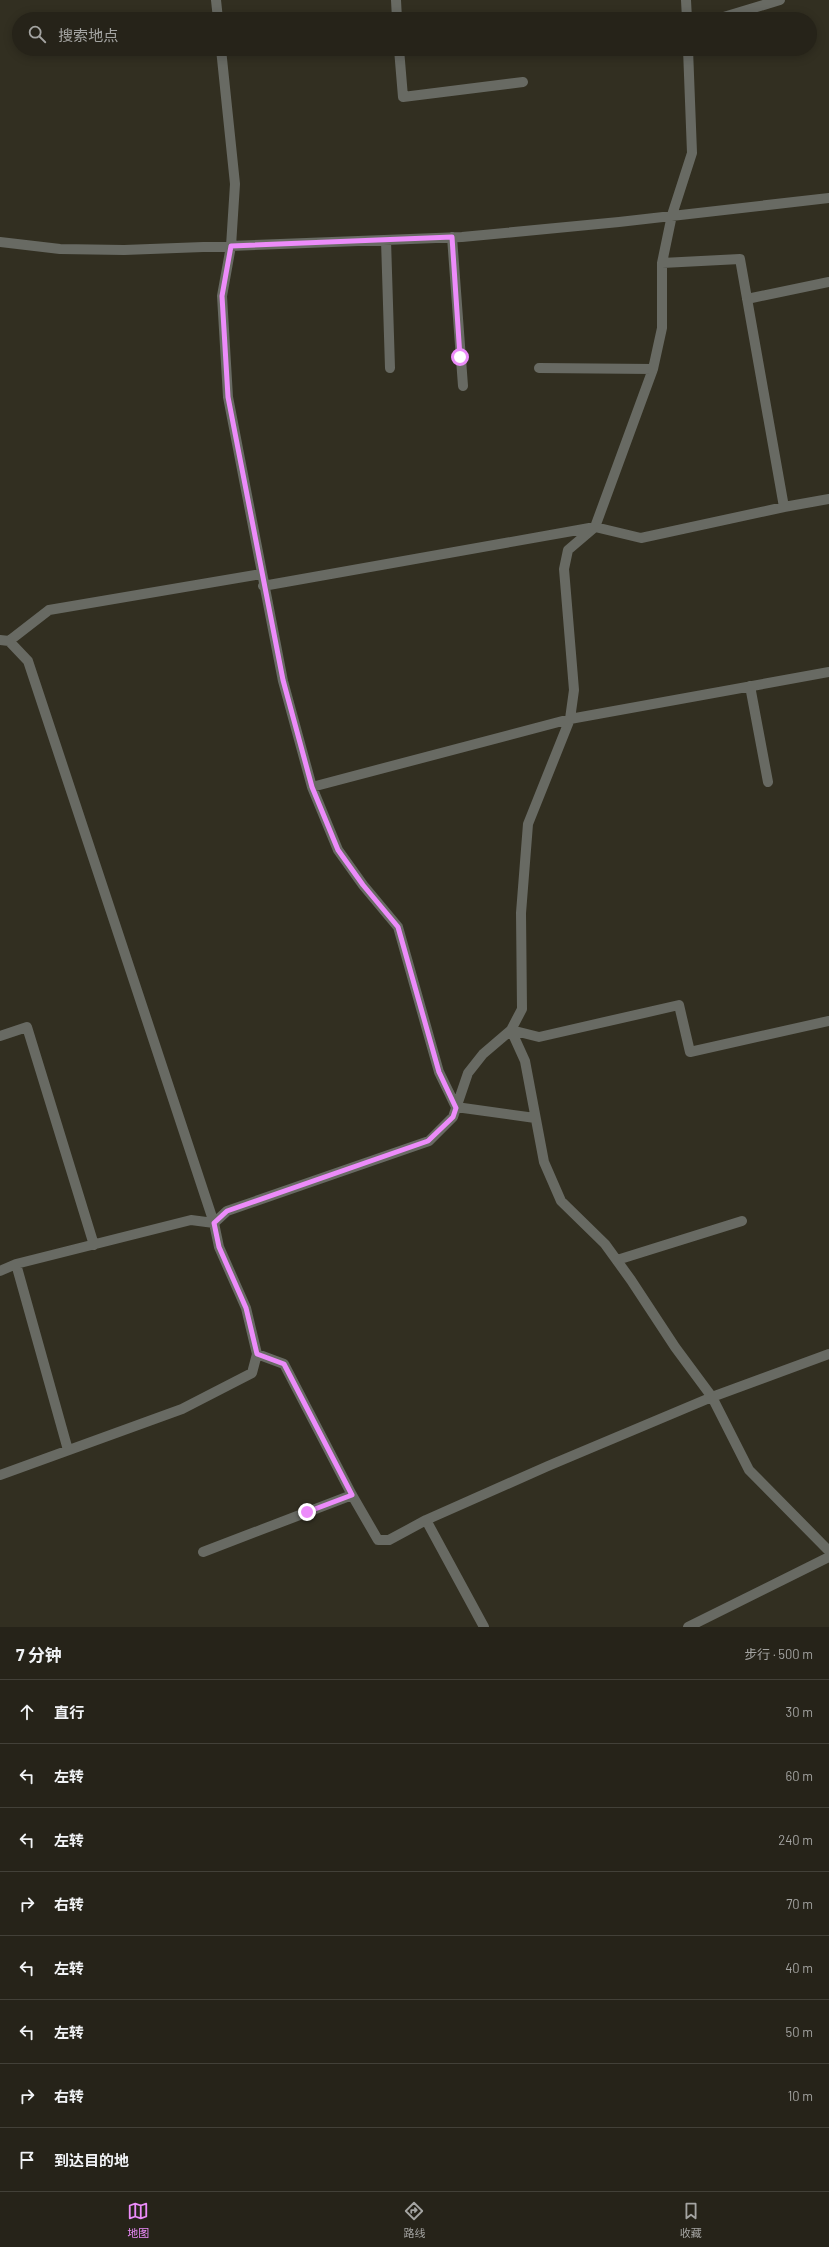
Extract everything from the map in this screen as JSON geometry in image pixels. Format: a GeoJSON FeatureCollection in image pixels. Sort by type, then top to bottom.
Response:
{"type":"FeatureCollection","features":[{"type":"Feature","properties":{"kind":"street"},"geometry":{"type":"LineString","coordinates":[[216,0],[217,12]]}},
{"type":"Feature","properties":{"kind":"street"},"geometry":{"type":"LineString","coordinates":[[396,0],[397,12]]}},
{"type":"Feature","properties":{"kind":"street"},"geometry":{"type":"LineString","coordinates":[[686,0],[687,12]]}},
{"type":"Feature","properties":{"kind":"street"},"geometry":{"type":"LineString","coordinates":[[740,12],[780,0]]}},
{"type":"Feature","properties":{"kind":"street"},"geometry":{"type":"LineString","coordinates":[[222,56],[235,184],[231,246],[222,296],[228,397],[261,574],[283,680],[312,787],[338,850],[363,885],[398,927],[439,1072],[456,1108]]}},
{"type":"Feature","properties":{"kind":"street"},"geometry":{"type":"LineString","coordinates":[[400,56],[403,97],[523,82]]}},
{"type":"Feature","properties":{"kind":"street"},"geometry":{"type":"LineString","coordinates":[[214,1223],[227,1211],[428,1141],[453,1117],[468,1073],[483,1054],[511,1030],[522,1009],[521,913],[528,824],[570,719],[574,690],[564,569],[568,550],[595,527],[653,369],[662,328],[662,263],[672,215],[692,153],[688,56]]}},
{"type":"Feature","properties":{"kind":"street"},"geometry":{"type":"LineString","coordinates":[[0,242],[60,249],[124,250],[452,237],[611,223],[829,198]]}},
{"type":"Feature","properties":{"kind":"street"},"geometry":{"type":"LineString","coordinates":[[452,237],[462,386]]}},
{"type":"Feature","properties":{"kind":"street"},"geometry":{"type":"LineString","coordinates":[[386,240],[390,368]]}},
{"type":"Feature","properties":{"kind":"street"},"geometry":{"type":"LineString","coordinates":[[662,263],[740,259],[784,507]]}},
{"type":"Feature","properties":{"kind":"street"},"geometry":{"type":"LineString","coordinates":[[747,299],[829,282]]}},
{"type":"Feature","properties":{"kind":"street"},"geometry":{"type":"LineString","coordinates":[[538,368],[653,369]]}},
{"type":"Feature","properties":{"kind":"street"},"geometry":{"type":"LineString","coordinates":[[264,586],[595,527],[641,538],[784,507],[829,499]]}},
{"type":"Feature","properties":{"kind":"street"},"geometry":{"type":"LineString","coordinates":[[0,1475],[182,1409],[252,1373],[257,1354],[246,1308],[219,1247],[214,1223],[28,661],[4,641],[49,610],[261,574]]}},
{"type":"Feature","properties":{"kind":"street"},"geometry":{"type":"LineString","coordinates":[[312,787],[570,719],[829,672]]}},
{"type":"Feature","properties":{"kind":"street"},"geometry":{"type":"LineString","coordinates":[[750,686],[768,782]]}},
{"type":"Feature","properties":{"kind":"street"},"geometry":{"type":"LineString","coordinates":[[511,1030],[539,1038],[679,1005],[690,1052],[829,1021]]}},
{"type":"Feature","properties":{"kind":"street"},"geometry":{"type":"LineString","coordinates":[[0,1036],[27,1027],[94,1245]]}},
{"type":"Feature","properties":{"kind":"street"},"geometry":{"type":"LineString","coordinates":[[511,1030],[525,1061],[544,1162],[561,1201],[605,1244],[675,1347],[712,1397],[748,1470],[829,1551]]}},
{"type":"Feature","properties":{"kind":"street"},"geometry":{"type":"LineString","coordinates":[[456,1108],[535,1118]]}},
{"type":"Feature","properties":{"kind":"street"},"geometry":{"type":"LineString","coordinates":[[0,1271],[16,1264],[191,1220],[214,1223]]}},
{"type":"Feature","properties":{"kind":"street"},"geometry":{"type":"LineString","coordinates":[[616,1260],[742,1221]]}},
{"type":"Feature","properties":{"kind":"street"},"geometry":{"type":"LineString","coordinates":[[16,1264],[68,1450]]}},
{"type":"Feature","properties":{"kind":"street"},"geometry":{"type":"LineString","coordinates":[[257,1354],[284,1364],[352,1495],[378,1540],[389,1540],[426,1520],[548,1466],[712,1397],[829,1354]]}},
{"type":"Feature","properties":{"kind":"street"},"geometry":{"type":"LineString","coordinates":[[203,1552],[352,1495]]}},
{"type":"Feature","properties":{"kind":"street"},"geometry":{"type":"LineString","coordinates":[[426,1520],[484,1627]]}},
{"type":"Feature","properties":{"kind":"street"},"geometry":{"type":"LineString","coordinates":[[688,1627],[829,1557]]}},
{"type":"Feature","properties":{"kind":"route"},"geometry":{"type":"LineString","coordinates":[[307,1512],[352,1495],[284,1364],[257,1354],[246,1308],[219,1247],[214,1223],[227,1211],[428,1141],[453,1117],[456,1108],[439,1072],[398,927],[363,885],[338,850],[312,787],[283,680],[259,563],[228,397],[222,296],[231,246],[452,237],[460,357]]}}]}
